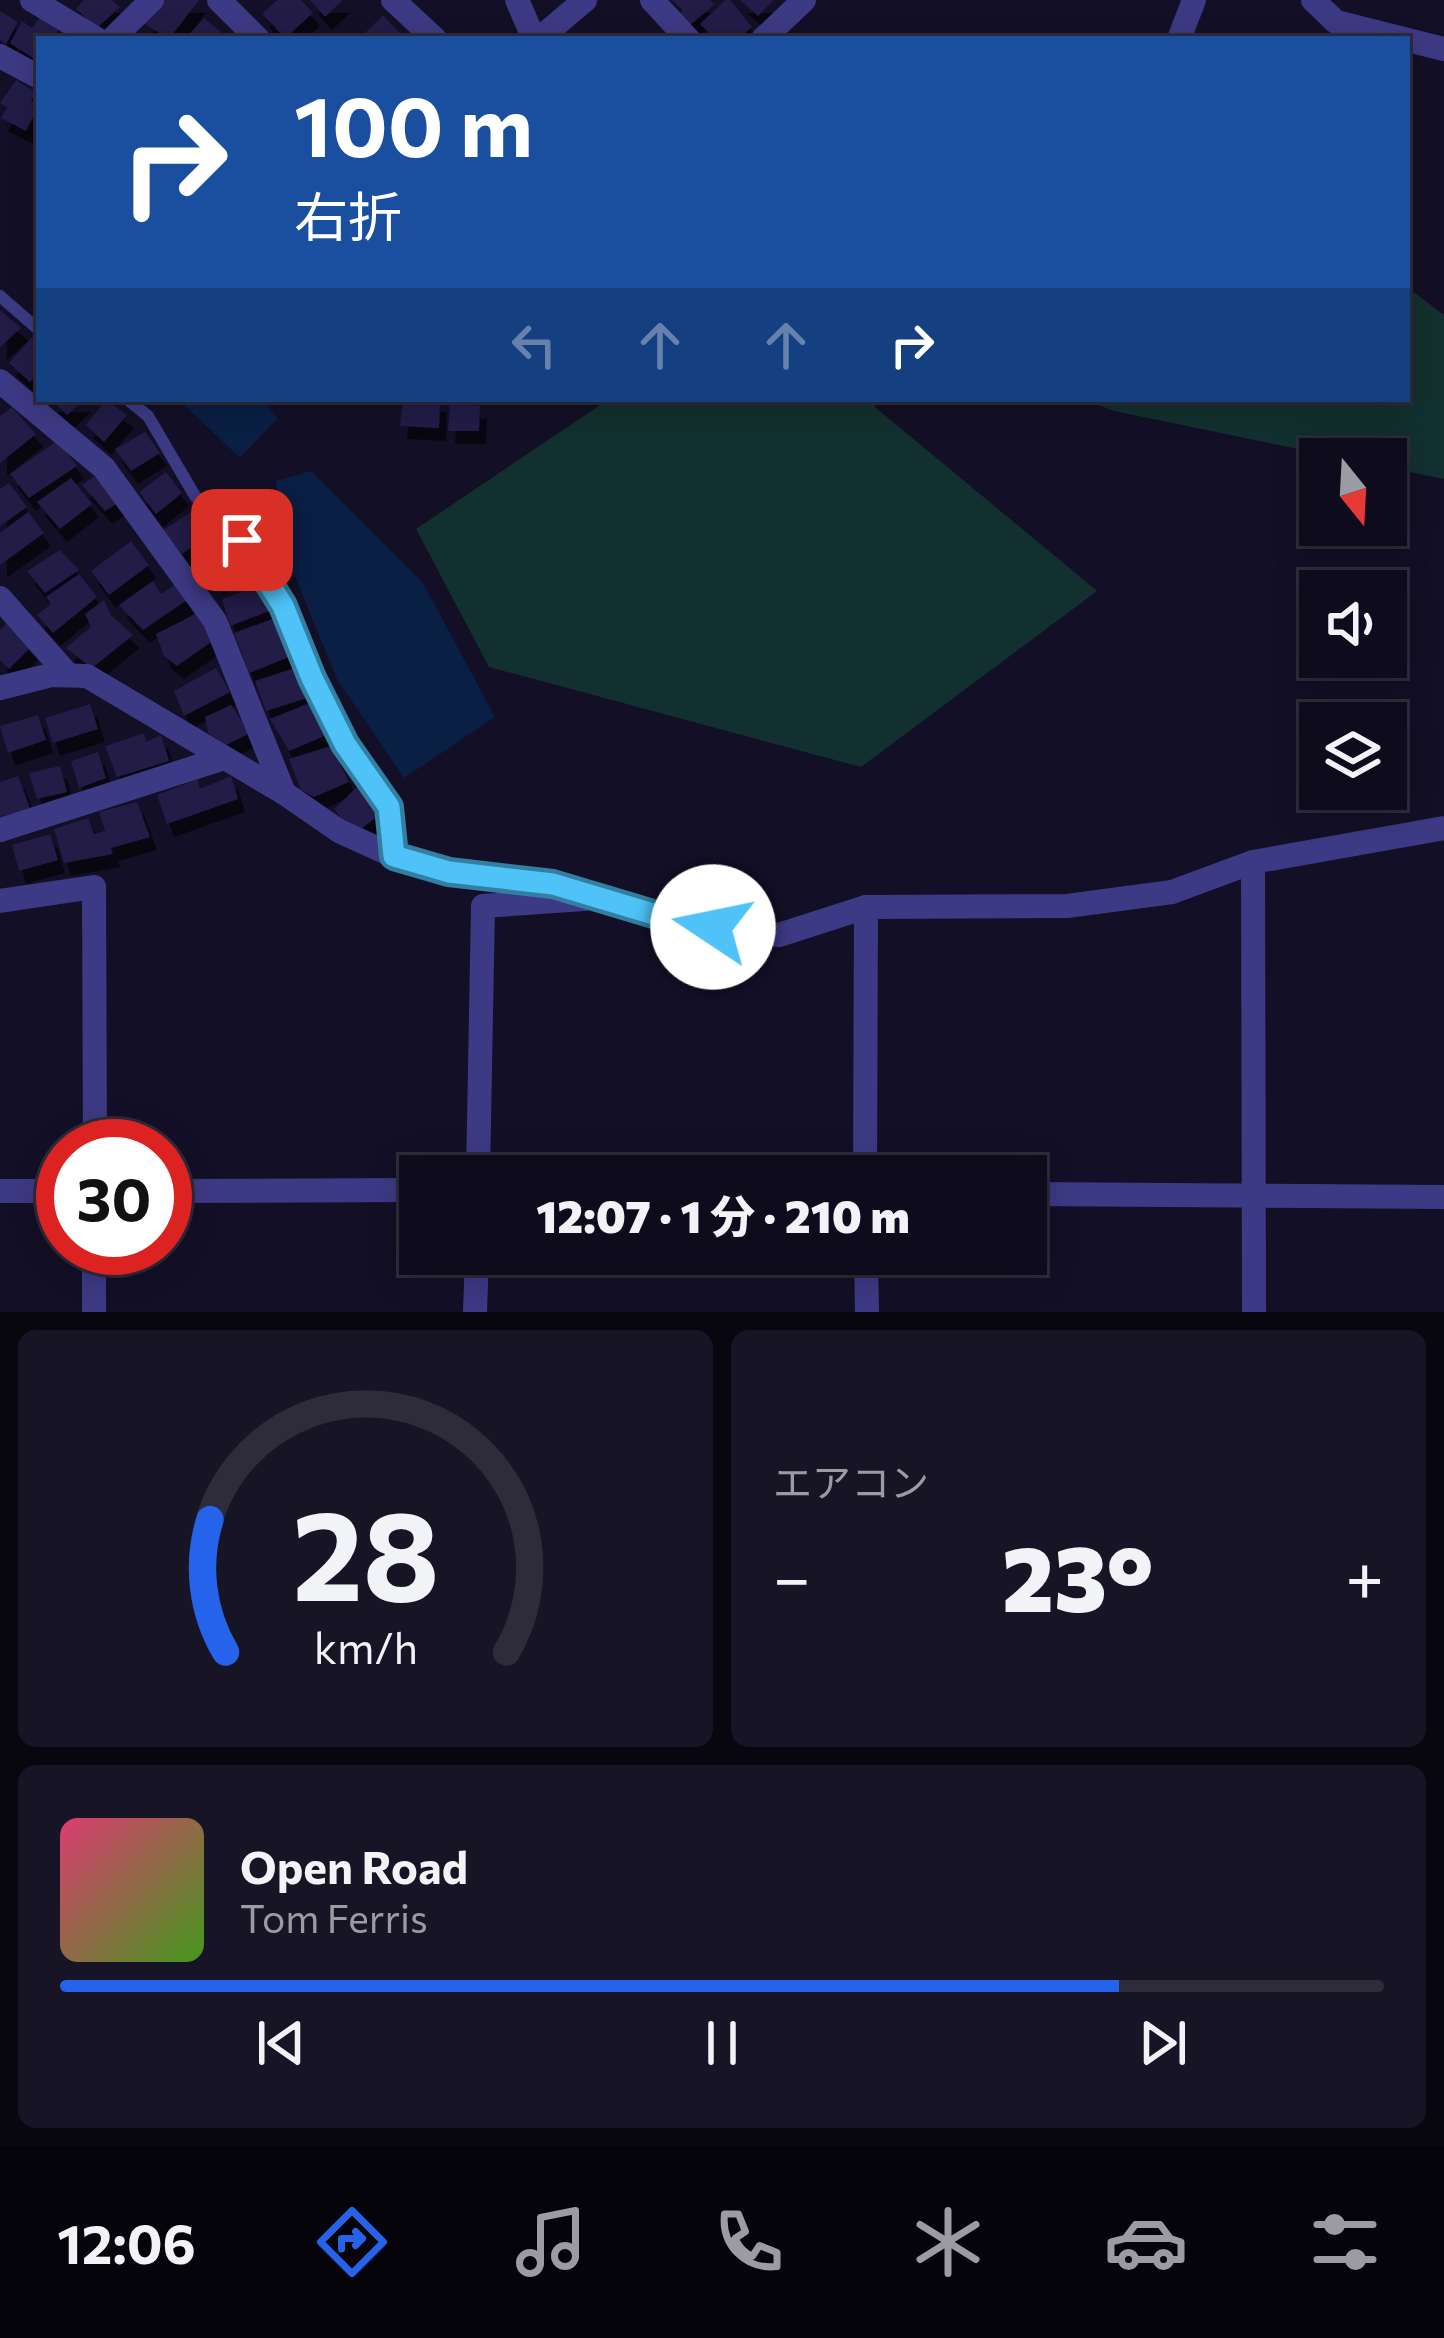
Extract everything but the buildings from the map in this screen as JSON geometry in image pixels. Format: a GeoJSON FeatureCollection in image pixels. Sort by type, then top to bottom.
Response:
{"type":"FeatureCollection","features":[{"type":"Feature","properties":{"kind":"street"},"geometry":{"type":"LineString","coordinates":[[32,0],[92,36]]}},
{"type":"Feature","properties":{"kind":"street"},"geometry":{"type":"LineString","coordinates":[[115,36],[152,0]]}},
{"type":"Feature","properties":{"kind":"street"},"geometry":{"type":"LineString","coordinates":[[394,0],[432,36]]}},
{"type":"Feature","properties":{"kind":"street"},"geometry":{"type":"LineString","coordinates":[[518,0],[536,36]]}},
{"type":"Feature","properties":{"kind":"street"},"geometry":{"type":"LineString","coordinates":[[541,36],[585,0]]}},
{"type":"Feature","properties":{"kind":"street"},"geometry":{"type":"LineString","coordinates":[[652,0],[685,36]]}},
{"type":"Feature","properties":{"kind":"street"},"geometry":{"type":"LineString","coordinates":[[766,36],[804,0]]}},
{"type":"Feature","properties":{"kind":"street"},"geometry":{"type":"LineString","coordinates":[[1180,36],[1194,0]]}},
{"type":"Feature","properties":{"kind":"street"},"geometry":{"type":"LineString","coordinates":[[1313,0],[1336,22],[1392,36]]}},
{"type":"Feature","properties":{"kind":"street"},"geometry":{"type":"LineString","coordinates":[[226,2],[255,36]]}},
{"type":"Feature","properties":{"kind":"street"},"geometry":{"type":"LineString","coordinates":[[1410,40],[1444,49]]}},
{"type":"Feature","properties":{"kind":"street"},"geometry":{"type":"LineString","coordinates":[[0,56],[36,75]]}},
{"type":"Feature","properties":{"kind":"street"},"geometry":{"type":"LineString","coordinates":[[0,381],[104,468],[215,621],[284,793]]}},
{"type":"Feature","properties":{"kind":"street"},"geometry":{"type":"LineString","coordinates":[[0,598],[68,676]]}},
{"type":"Feature","properties":{"kind":"street"},"geometry":{"type":"LineString","coordinates":[[0,688],[51,675],[87,676],[339,831],[394,856],[449,872],[553,884],[680,922],[779,935],[866,908],[1067,905],[1172,892],[1253,862],[1444,828]]}},
{"type":"Feature","properties":{"kind":"street"},"geometry":{"type":"LineString","coordinates":[[0,830],[224,758]]}},
{"type":"Feature","properties":{"kind":"street"},"geometry":{"type":"LineString","coordinates":[[1253,862],[1253,1312]]}},
{"type":"Feature","properties":{"kind":"street"},"geometry":{"type":"LineString","coordinates":[[0,901],[94,886],[95,1119]]}},
{"type":"Feature","properties":{"kind":"street"},"geometry":{"type":"LineString","coordinates":[[478,1155],[483,905],[599,898]]}},
{"type":"Feature","properties":{"kind":"street"},"geometry":{"type":"LineString","coordinates":[[866,908],[866,1155]]}},
{"type":"Feature","properties":{"kind":"street"},"geometry":{"type":"LineString","coordinates":[[192,1191],[399,1190]]}},
{"type":"Feature","properties":{"kind":"street"},"geometry":{"type":"LineString","coordinates":[[0,1191],[36,1191]]}},
{"type":"Feature","properties":{"kind":"street"},"geometry":{"type":"LineString","coordinates":[[1047,1194],[1444,1197]]}},
{"type":"Feature","properties":{"kind":"street"},"geometry":{"type":"LineString","coordinates":[[94,1275],[94,1312]]}},
{"type":"Feature","properties":{"kind":"street"},"geometry":{"type":"LineString","coordinates":[[475,1312],[476,1275]]}},
{"type":"Feature","properties":{"kind":"street"},"geometry":{"type":"LineString","coordinates":[[866,1275],[867,1312]]}},
{"type":"Feature","properties":{"kind":"lane"},"geometry":{"type":"LineString","coordinates":[[0,296],[36,327]]}},
{"type":"Feature","properties":{"kind":"lane"},"geometry":{"type":"LineString","coordinates":[[131,402],[148,416],[195,496],[242,540],[283,606],[345,744],[389,807],[394,856]]}},
{"type":"Feature","properties":{"kind":"green space"},"geometry":{"type":"Polygon","coordinates":[[[1410,289],[1444,315],[1444,479],[1407,471],[1407,438],[1299,438],[1299,449],[1090,402],[1410,402],[1410,289]]]}},
{"type":"Feature","properties":{"kind":"green space"},"geometry":{"type":"Polygon","coordinates":[[[605,402],[877,402],[875,407],[1097,591],[861,767],[489,667],[416,529],[605,402]]]}},
{"type":"Feature","properties":{"kind":"water"},"geometry":{"type":"Polygon","coordinates":[[[181,402],[264,402],[278,418],[240,458],[181,402]]]}},
{"type":"Feature","properties":{"kind":"water"},"geometry":{"type":"Polygon","coordinates":[[[311,471],[423,583],[495,717],[404,778],[337,679],[282,545],[276,481],[311,471]]]}},
{"type":"Feature","properties":{"kind":"route"},"geometry":{"type":"LineString","coordinates":[[242,540],[283,606],[345,744],[389,807],[394,856],[449,872],[553,884],[680,922],[713,927]]}}]}
